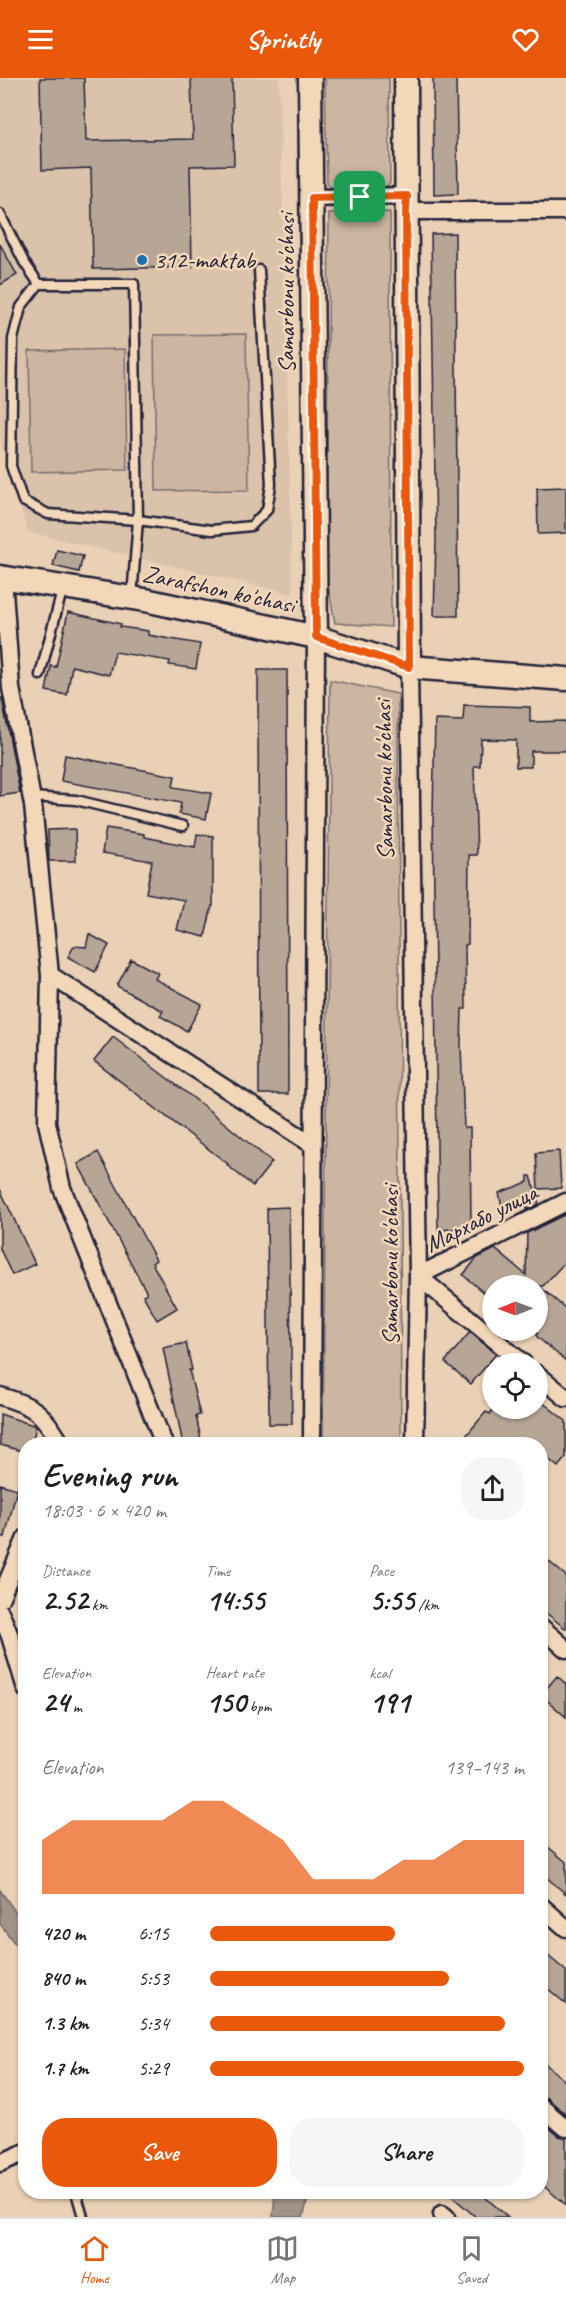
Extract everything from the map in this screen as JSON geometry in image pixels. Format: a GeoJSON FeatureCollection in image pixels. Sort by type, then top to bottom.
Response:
{"type":"FeatureCollection","features":[{"type":"Feature","properties":{"kind":"street","name":"Samarbonu ko'chasi"},"geometry":{"type":"LineString","coordinates":[[310,78],[316,637],[312,1437]]}},
{"type":"Feature","properties":{"kind":"street","name":"Samarbonu ko'chasi"},"geometry":{"type":"LineString","coordinates":[[406,78],[409,667],[418,1276],[415,1437]]}},
{"type":"Feature","properties":{"kind":"street"},"geometry":{"type":"LineString","coordinates":[[312,198],[566,211]]}},
{"type":"Feature","properties":{"kind":"street"},"geometry":{"type":"LineString","coordinates":[[2,577],[5,671],[11,688],[31,797],[50,975],[47,1123],[62,1188],[161,1437]]}},
{"type":"Feature","properties":{"kind":"street","name":"Zarafshon ko'chasi"},"geometry":{"type":"LineString","coordinates":[[2,577],[132,598],[316,637],[409,667],[566,679]]}},
{"type":"Feature","properties":{"kind":"street"},"geometry":{"type":"LineString","coordinates":[[50,975],[313,1145]]}},
{"type":"Feature","properties":{"kind":"street","name":"Мархабо улица"},"geometry":{"type":"LineString","coordinates":[[418,1276],[566,1202]]}},
{"type":"Feature","properties":{"kind":"street"},"geometry":{"type":"LineString","coordinates":[[418,1276],[511,1353]]}},
{"type":"Feature","properties":{"kind":"street"},"geometry":{"type":"LineString","coordinates":[[548,1383],[566,1398]]}},
{"type":"Feature","properties":{"kind":"street"},"geometry":{"type":"LineString","coordinates":[[0,1396],[23,1403],[47,1420],[57,1437]]}},
{"type":"Feature","properties":{"kind":"street"},"geometry":{"type":"LineString","coordinates":[[0,1599],[18,1557]]}},
{"type":"Feature","properties":{"kind":"street"},"geometry":{"type":"LineString","coordinates":[[0,1612],[18,1662]]}},
{"type":"Feature","properties":{"kind":"street"},"geometry":{"type":"LineString","coordinates":[[548,1633],[566,1649]]}},
{"type":"Feature","properties":{"kind":"street"},"geometry":{"type":"LineString","coordinates":[[548,1912],[566,1928]]}},
{"type":"Feature","properties":{"kind":"street"},"geometry":{"type":"LineString","coordinates":[[548,2113],[566,2128]]}},
{"type":"Feature","properties":{"kind":"street"},"geometry":{"type":"LineString","coordinates":[[0,2163],[18,2155]]}},
{"type":"Feature","properties":{"kind":"lane"},"geometry":{"type":"LineString","coordinates":[[0,214],[24,262],[39,284]]}},
{"type":"Feature","properties":{"kind":"lane"},"geometry":{"type":"LineString","coordinates":[[39,284],[21,307],[13,339],[11,466],[23,501],[48,514],[138,520],[212,530],[251,526],[267,510],[271,485],[259,270]]}},
{"type":"Feature","properties":{"kind":"lane"},"geometry":{"type":"LineString","coordinates":[[39,284],[134,284],[138,520],[132,598]]}},
{"type":"Feature","properties":{"kind":"lane"},"geometry":{"type":"LineString","coordinates":[[40,675],[63,587]]}},
{"type":"Feature","properties":{"kind":"lane"},"geometry":{"type":"LineString","coordinates":[[31,797],[76,800],[183,826]]}},
{"type":"Feature","properties":{"kind":"lane"},"geometry":{"type":"LineString","coordinates":[[78,2199],[83,2217]]}},
{"type":"Feature","properties":{"kind":"shaded area","name":"312-maktab"},"geometry":{"type":"Polygon","coordinates":[[[0,78],[279,78],[293,594],[28,532],[0,441],[0,78]]]}},
{"type":"Feature","properties":{"kind":"shaded area"},"geometry":{"type":"Polygon","coordinates":[[[325,78],[389,78],[390,183],[384,189],[333,190],[327,183],[325,78]]]}},
{"type":"Feature","properties":{"kind":"shaded area"},"geometry":{"type":"Polygon","coordinates":[[[390,212],[391,627],[335,623],[326,574],[329,214],[390,212]]]}},
{"type":"Feature","properties":{"kind":"shaded area"},"geometry":{"type":"Polygon","coordinates":[[[246,334],[249,490],[156,491],[154,335],[246,334]]]}},
{"type":"Feature","properties":{"kind":"shaded area"},"geometry":{"type":"Polygon","coordinates":[[[125,349],[127,470],[31,472],[29,351],[125,349]]]}},
{"type":"Feature","properties":{"kind":"shaded area"},"geometry":{"type":"Polygon","coordinates":[[[330,680],[398,694],[401,1437],[323,1437],[330,680]]]}},
{"type":"Feature","properties":{"kind":"shaded area"},"geometry":{"type":"Polygon","coordinates":[[[0,1890],[18,1914],[18,1948],[0,1924],[0,1890]]]}},
{"type":"Feature","properties":{"kind":"shaded area"},"geometry":{"type":"Polygon","coordinates":[[[274,2199],[308,2199],[303,2217],[273,2217],[274,2199]]]}},
{"type":"Feature","properties":{"kind":"building"},"geometry":{"type":"Polygon","coordinates":[[[40,78],[84,78],[86,141],[193,139],[191,78],[232,78],[234,165],[190,166],[192,267],[93,269],[91,168],[42,170],[40,78]]]}},
{"type":"Feature","properties":{"kind":"building"},"geometry":{"type":"Polygon","coordinates":[[[433,78],[456,78],[458,194],[434,195],[433,78]]]}},
{"type":"Feature","properties":{"kind":"building"},"geometry":{"type":"Polygon","coordinates":[[[455,233],[458,616],[434,616],[436,540],[431,234],[455,233]]]}},
{"type":"Feature","properties":{"kind":"building"},"geometry":{"type":"Polygon","coordinates":[[[0,244],[17,275],[0,285],[0,244]]]}},
{"type":"Feature","properties":{"kind":"building"},"geometry":{"type":"Polygon","coordinates":[[[566,487],[566,533],[538,534],[537,488],[566,487]]]}},
{"type":"Feature","properties":{"kind":"building"},"geometry":{"type":"Polygon","coordinates":[[[57,550],[83,556],[79,572],[53,566],[57,550]]]}},
{"type":"Feature","properties":{"kind":"building"},"geometry":{"type":"Polygon","coordinates":[[[68,612],[121,624],[120,627],[148,631],[148,635],[200,644],[196,669],[169,665],[170,661],[115,652],[109,675],[72,666],[67,695],[46,691],[51,666],[56,667],[68,612]]]}},
{"type":"Feature","properties":{"kind":"building"},"geometry":{"type":"Polygon","coordinates":[[[258,670],[287,670],[288,1094],[259,1094],[258,670]]]}},
{"type":"Feature","properties":{"kind":"building"},"geometry":{"type":"Polygon","coordinates":[[[0,698],[2,698],[20,793],[0,796],[0,698]]]}},
{"type":"Feature","properties":{"kind":"building"},"geometry":{"type":"Polygon","coordinates":[[[464,705],[530,707],[530,722],[566,721],[566,751],[531,751],[531,767],[516,767],[516,740],[481,739],[480,766],[474,766],[477,855],[469,855],[468,944],[465,945],[466,1009],[462,1009],[461,1045],[464,1128],[470,1128],[471,1228],[438,1230],[433,811],[435,720],[463,721],[464,705]]]}},
{"type":"Feature","properties":{"kind":"building"},"geometry":{"type":"Polygon","coordinates":[[[65,755],[175,776],[173,787],[211,793],[206,819],[179,814],[181,803],[61,781],[65,755]]]}},
{"type":"Feature","properties":{"kind":"building"},"geometry":{"type":"Polygon","coordinates":[[[106,828],[144,834],[144,837],[195,847],[197,834],[213,836],[213,906],[205,937],[177,930],[184,900],[146,893],[152,861],[102,853],[106,828]]]}},
{"type":"Feature","properties":{"kind":"building"},"geometry":{"type":"Polygon","coordinates":[[[75,829],[76,861],[49,861],[48,830],[75,829]]]}},
{"type":"Feature","properties":{"kind":"building"},"geometry":{"type":"Polygon","coordinates":[[[89,934],[109,945],[95,972],[68,957],[74,946],[86,947],[89,934]]]}},
{"type":"Feature","properties":{"kind":"building"},"geometry":{"type":"Polygon","coordinates":[[[131,959],[158,973],[155,979],[202,1004],[187,1031],[160,1016],[163,1011],[117,986],[131,959]]]}},
{"type":"Feature","properties":{"kind":"building"},"geometry":{"type":"Polygon","coordinates":[[[113,1037],[200,1103],[272,1162],[253,1186],[228,1164],[94,1061],[113,1037]]]}},
{"type":"Feature","properties":{"kind":"building"},"geometry":{"type":"Polygon","coordinates":[[[559,1151],[561,1188],[538,1189],[536,1153],[559,1151]]]}},
{"type":"Feature","properties":{"kind":"building"},"geometry":{"type":"Polygon","coordinates":[[[98,1152],[156,1260],[152,1263],[177,1308],[157,1320],[143,1295],[147,1293],[78,1164],[98,1152]]]}},
{"type":"Feature","properties":{"kind":"building"},"geometry":{"type":"Polygon","coordinates":[[[528,1176],[531,1176],[539,1204],[527,1210],[527,1205],[504,1216],[499,1193],[528,1182],[528,1176]]]}},
{"type":"Feature","properties":{"kind":"building"},"geometry":{"type":"Polygon","coordinates":[[[0,1189],[35,1264],[12,1275],[0,1249],[0,1189]]]}},
{"type":"Feature","properties":{"kind":"building"},"geometry":{"type":"Polygon","coordinates":[[[289,1207],[292,1424],[269,1424],[267,1208],[289,1207]]]}},
{"type":"Feature","properties":{"kind":"building"},"geometry":{"type":"Polygon","coordinates":[[[566,1214],[566,1261],[548,1281],[548,1275],[526,1275],[527,1233],[566,1214]]]}},
{"type":"Feature","properties":{"kind":"building"},"geometry":{"type":"Polygon","coordinates":[[[495,1249],[526,1275],[482,1275],[482,1291],[463,1275],[477,1258],[495,1249]]]}},
{"type":"Feature","properties":{"kind":"building"},"geometry":{"type":"Polygon","coordinates":[[[548,1294],[566,1309],[566,1361],[542,1341],[548,1341],[548,1294]]]}},
{"type":"Feature","properties":{"kind":"building"},"geometry":{"type":"Polygon","coordinates":[[[470,1332],[495,1353],[482,1353],[482,1371],[471,1384],[445,1362],[470,1332]]]}},
{"type":"Feature","properties":{"kind":"building"},"geometry":{"type":"Polygon","coordinates":[[[186,1343],[192,1370],[189,1370],[200,1415],[196,1416],[200,1437],[182,1437],[163,1348],[186,1343]]]}},
{"type":"Feature","properties":{"kind":"building"},"geometry":{"type":"Polygon","coordinates":[[[548,1407],[566,1421],[566,1457],[558,1467],[548,1459],[548,1437],[465,1437],[482,1417],[482,1419],[548,1419],[548,1407]]]}},
{"type":"Feature","properties":{"kind":"building"},"geometry":{"type":"Polygon","coordinates":[[[0,1414],[36,1426],[34,1437],[18,1437],[18,1450],[0,1445],[0,1414]]]}},
{"type":"Feature","properties":{"kind":"building"},"geometry":{"type":"Polygon","coordinates":[[[0,1484],[17,1489],[5,1537],[0,1537],[0,1484]]]}},
{"type":"Feature","properties":{"kind":"building"},"geometry":{"type":"Polygon","coordinates":[[[548,1561],[566,1576],[566,1629],[548,1614],[548,1561]]]}},
{"type":"Feature","properties":{"kind":"building"},"geometry":{"type":"Polygon","coordinates":[[[557,1676],[566,1684],[566,1717],[548,1701],[548,1687],[557,1676]]]}},
{"type":"Feature","properties":{"kind":"building"},"geometry":{"type":"Polygon","coordinates":[[[548,1847],[566,1862],[566,1894],[548,1879],[548,1847]]]}},
{"type":"Feature","properties":{"kind":"building"},"geometry":{"type":"Polygon","coordinates":[[[548,1956],[566,1971],[566,2004],[548,1989],[548,1956]]]}},
{"type":"Feature","properties":{"kind":"building"},"geometry":{"type":"Polygon","coordinates":[[[548,2066],[566,2082],[566,2114],[548,2099],[548,2066]]]}},
{"type":"Feature","properties":{"kind":"building"},"geometry":{"type":"Polygon","coordinates":[[[548,2127],[559,2136],[566,2138],[566,2205],[548,2190],[548,2127]]]}},
{"type":"Feature","properties":{"kind":"building"},"geometry":{"type":"Polygon","coordinates":[[[455,2199],[487,2199],[508,2217],[476,2217],[455,2199]]]}},
{"type":"Feature","properties":{"kind":"place","name":"312-maktab"},"geometry":{"type":"Point","coordinates":[142,260]}},
{"type":"Feature","properties":{"kind":"route"},"geometry":{"type":"LineString","coordinates":[[407,196],[409,667],[316,637],[312,198],[360,197],[407,196]]}}]}
